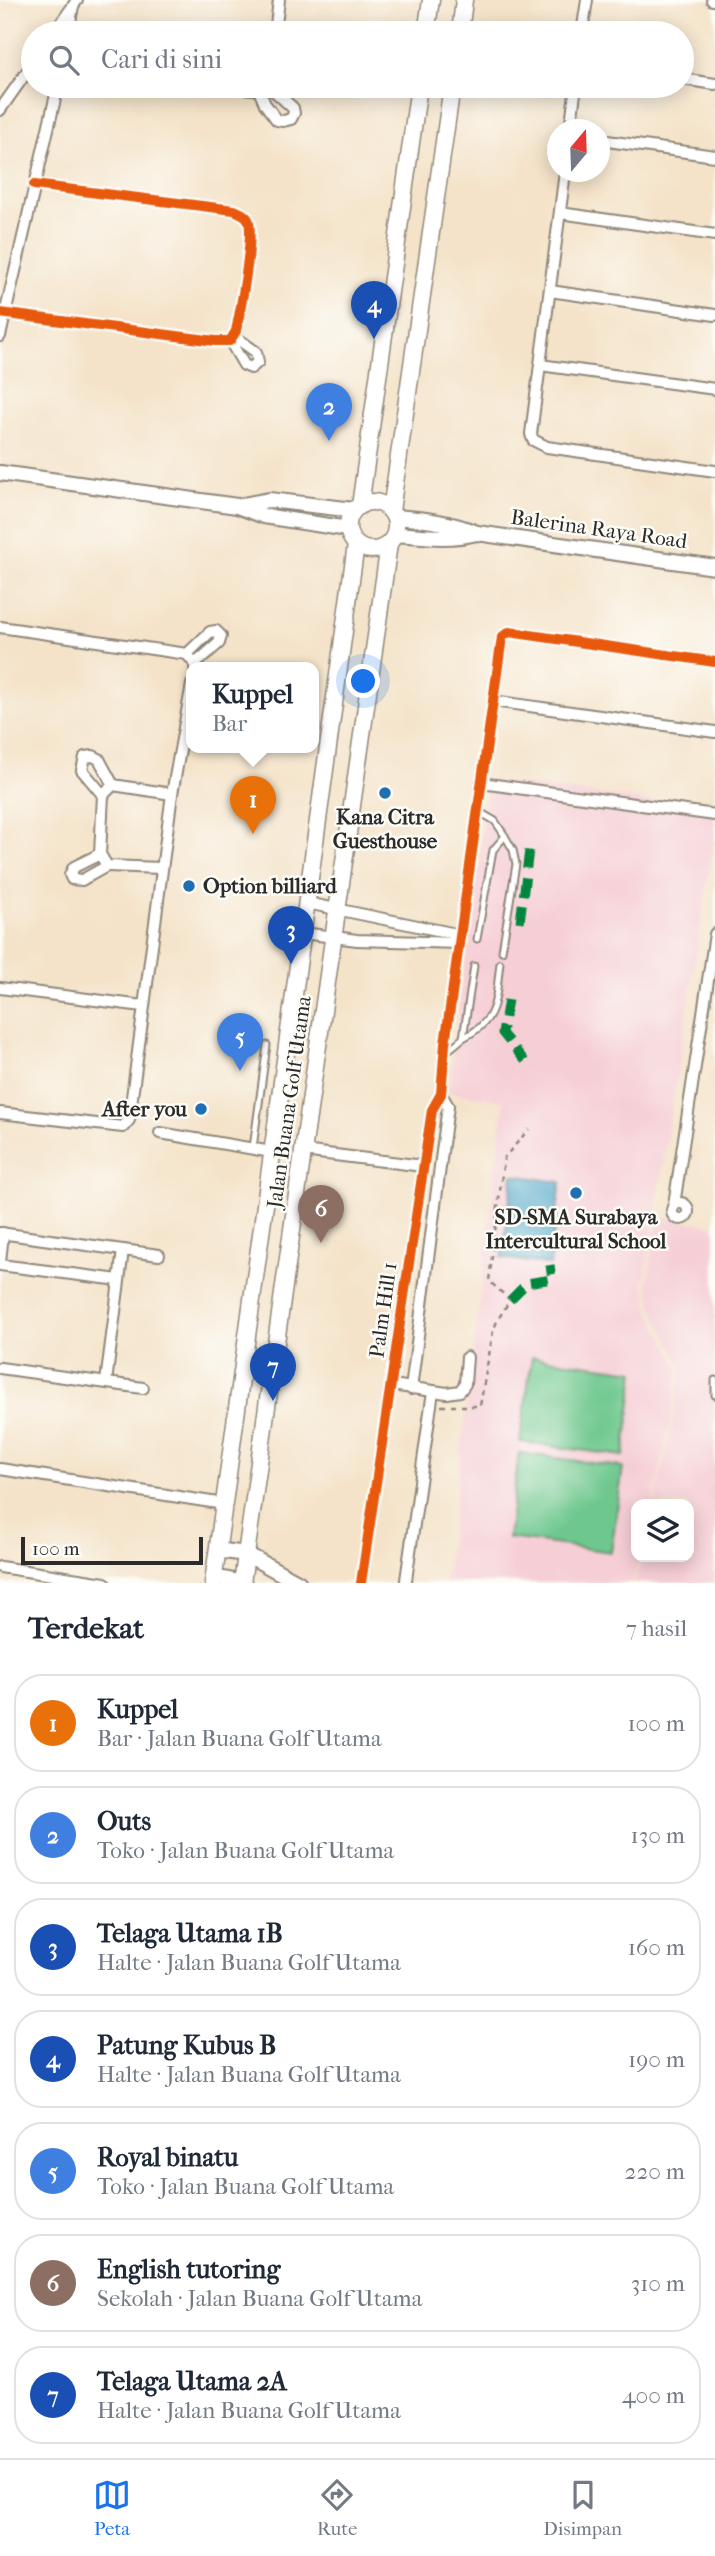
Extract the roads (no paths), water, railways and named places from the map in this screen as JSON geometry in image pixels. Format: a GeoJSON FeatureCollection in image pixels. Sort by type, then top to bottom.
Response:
{"type":"FeatureCollection","features":[{"type":"Feature","properties":{"kind":"main road"},"geometry":{"type":"LineString","coordinates":[[427,21],[430,0]]}},
{"type":"Feature","properties":{"kind":"main road"},"geometry":{"type":"LineString","coordinates":[[461,21],[464,0]]}},
{"type":"Feature","properties":{"kind":"main road"},"geometry":{"type":"LineString","coordinates":[[357,508],[417,98]]}},
{"type":"Feature","properties":{"kind":"main road","name":"Jalan Buana Golf Utama"},"geometry":{"type":"LineString","coordinates":[[243,1583],[450,98]]}},
{"type":"Feature","properties":{"kind":"main road"},"geometry":{"type":"LineString","coordinates":[[366,503],[380,504],[392,527],[376,550],[362,548],[352,536],[351,516],[357,508],[366,503]]}},
{"type":"Feature","properties":{"kind":"main road","name":"Jalan Buana Golf Utama"},"geometry":{"type":"LineString","coordinates":[[213,1580],[307,904],[352,536]]}},
{"type":"Feature","properties":{"kind":"street"},"geometry":{"type":"LineString","coordinates":[[276,21],[279,0]]}},
{"type":"Feature","properties":{"kind":"street"},"geometry":{"type":"LineString","coordinates":[[584,21],[587,0]]}},
{"type":"Feature","properties":{"kind":"street"},"geometry":{"type":"LineString","coordinates":[[62,21],[75,3]]}},
{"type":"Feature","properties":{"kind":"street"},"geometry":{"type":"LineString","coordinates":[[71,21],[75,3]]}},
{"type":"Feature","properties":{"kind":"street"},"geometry":{"type":"LineString","coordinates":[[0,110],[21,80]]}},
{"type":"Feature","properties":{"kind":"street"},"geometry":{"type":"LineString","coordinates":[[694,81],[715,84]]}},
{"type":"Feature","properties":{"kind":"street"},"geometry":{"type":"LineString","coordinates":[[0,336],[2,313],[55,98]]}},
{"type":"Feature","properties":{"kind":"street"},"geometry":{"type":"LineString","coordinates":[[572,119],[574,98]]}},
{"type":"Feature","properties":{"kind":"street"},"geometry":{"type":"LineString","coordinates":[[610,141],[715,156]]}},
{"type":"Feature","properties":{"kind":"street"},"geometry":{"type":"LineString","coordinates":[[564,182],[531,434],[533,440],[539,445],[715,471]]}},
{"type":"Feature","properties":{"kind":"street"},"geometry":{"type":"LineString","coordinates":[[2,313],[215,341],[232,339],[247,262],[250,227],[243,214],[234,210],[34,185]]}},
{"type":"Feature","properties":{"kind":"street"},"geometry":{"type":"LineString","coordinates":[[560,213],[715,234]]}},
{"type":"Feature","properties":{"kind":"street"},"geometry":{"type":"LineString","coordinates":[[550,291],[715,315]]}},
{"type":"Feature","properties":{"kind":"street"},"geometry":{"type":"LineString","coordinates":[[540,365],[715,389]]}},
{"type":"Feature","properties":{"kind":"street"},"geometry":{"type":"LineString","coordinates":[[0,472],[237,506],[264,516],[352,536]]}},
{"type":"Feature","properties":{"kind":"street"},"geometry":{"type":"LineString","coordinates":[[237,506],[270,500],[357,508]]}},
{"type":"Feature","properties":{"kind":"street","name":"Balerina Raya Road"},"geometry":{"type":"LineString","coordinates":[[392,527],[433,520],[477,533],[715,567]]}},
{"type":"Feature","properties":{"kind":"street"},"geometry":{"type":"LineString","coordinates":[[0,627],[187,654],[192,662]]}},
{"type":"Feature","properties":{"kind":"street"},"geometry":{"type":"LineString","coordinates":[[187,654],[210,632],[216,631],[221,636],[219,643],[199,662]]}},
{"type":"Feature","properties":{"kind":"street","name":"Palm Hill 1"},"geometry":{"type":"LineString","coordinates":[[361,1583],[432,1110],[441,1094],[502,636],[509,632],[715,662]]}},
{"type":"Feature","properties":{"kind":"street"},"geometry":{"type":"LineString","coordinates":[[493,701],[715,732]]}},
{"type":"Feature","properties":{"kind":"street"},"geometry":{"type":"LineString","coordinates":[[0,1113],[122,1127],[129,1120],[161,868],[186,717]]}},
{"type":"Feature","properties":{"kind":"street"},"geometry":{"type":"LineString","coordinates":[[103,795],[82,770],[86,757],[93,755],[99,759],[113,785]]}},
{"type":"Feature","properties":{"kind":"street"},"geometry":{"type":"LineString","coordinates":[[481,783],[715,815]]}},
{"type":"Feature","properties":{"kind":"street"},"geometry":{"type":"LineString","coordinates":[[113,785],[172,794]]}},
{"type":"Feature","properties":{"kind":"street"},"geometry":{"type":"LineString","coordinates":[[107,866],[100,854],[103,795],[113,785]]}},
{"type":"Feature","properties":{"kind":"street"},"geometry":{"type":"LineString","coordinates":[[100,854],[74,867],[70,875],[72,879],[82,880],[107,866],[161,868]]}},
{"type":"Feature","properties":{"kind":"street"},"geometry":{"type":"LineString","coordinates":[[307,904],[337,908],[460,939]]}},
{"type":"Feature","properties":{"kind":"street"},"geometry":{"type":"LineString","coordinates":[[303,933],[333,938],[460,939]]}},
{"type":"Feature","properties":{"kind":"street"},"geometry":{"type":"LineString","coordinates":[[674,1205],[713,963],[715,934]]}},
{"type":"Feature","properties":{"kind":"street"},"geometry":{"type":"LineString","coordinates":[[0,988],[143,1006]]}},
{"type":"Feature","properties":{"kind":"street","name":"Palm Hill 1"},"geometry":{"type":"LineString","coordinates":[[411,1389],[448,1106],[441,1094]]}},
{"type":"Feature","properties":{"kind":"street"},"geometry":{"type":"LineString","coordinates":[[160,1133],[272,1152]]}},
{"type":"Feature","properties":{"kind":"street"},"geometry":{"type":"LineString","coordinates":[[303,1151],[423,1166]]}},
{"type":"Feature","properties":{"kind":"street"},"geometry":{"type":"LineString","coordinates":[[119,1280],[0,1264],[2,1233],[159,1255]]}},
{"type":"Feature","properties":{"kind":"street"},"geometry":{"type":"LineString","coordinates":[[106,1382],[123,1250]]}},
{"type":"Feature","properties":{"kind":"street","name":"Palm Hill 1"},"geometry":{"type":"LineString","coordinates":[[392,1385],[433,1391],[454,1392],[463,1389],[467,1357]]}},
{"type":"Feature","properties":{"kind":"street"},"geometry":{"type":"LineString","coordinates":[[0,1368],[143,1388]]}},
{"type":"Feature","properties":{"kind":"street"},"geometry":{"type":"LineString","coordinates":[[406,1580],[433,1391]]}},
{"type":"Feature","properties":{"kind":"street"},"geometry":{"type":"LineString","coordinates":[[0,1469],[224,1504]]}},
{"type":"Feature","properties":{"kind":"street"},"geometry":{"type":"LineString","coordinates":[[217,1550],[246,1554],[299,1583]]}},
{"type":"Feature","properties":{"kind":"street"},"geometry":{"type":"LineString","coordinates":[[0,1567],[42,1578],[105,1583]]}},
{"type":"Feature","properties":{"kind":"street"},"geometry":{"type":"LineString","coordinates":[[213,1580],[243,1583]]}},
{"type":"Feature","properties":{"kind":"lane"},"geometry":{"type":"LineString","coordinates":[[477,810],[495,821],[513,850],[516,864],[502,951]]}},
{"type":"Feature","properties":{"kind":"lane"},"geometry":{"type":"LineString","coordinates":[[477,939],[493,850],[505,836]]}},
{"type":"Feature","properties":{"kind":"lane"},"geometry":{"type":"LineString","coordinates":[[445,1049],[480,1030],[489,1018],[500,963]]}},
{"type":"Feature","properties":{"kind":"lane"},"geometry":{"type":"LineString","coordinates":[[463,1038],[474,966]]}},
{"type":"Feature","properties":{"kind":"lane"},"geometry":{"type":"LineString","coordinates":[[253,1148],[267,1045]]}},
{"type":"Feature","properties":{"kind":"lane"},"geometry":{"type":"LineString","coordinates":[[259,1102],[279,1106]]}},
{"type":"Feature","properties":{"kind":"lane"},"geometry":{"type":"LineString","coordinates":[[715,1380],[715,1395]]}},
{"type":"Feature","properties":{"kind":"water"},"geometry":{"type":"Polygon","coordinates":[[[513,1175],[561,1182],[550,1265],[502,1258],[513,1175]]]}},
{"type":"Feature","properties":{"kind":"place","name":"Patung Kubus B"},"geometry":{"type":"Point","coordinates":[374,339]}},
{"type":"Feature","properties":{"kind":"place","name":"Outs"},"geometry":{"type":"Point","coordinates":[329,441]}},
{"type":"Feature","properties":{"kind":"place","name":"Kana Citra Guesthouse"},"geometry":{"type":"Point","coordinates":[385,793]}},
{"type":"Feature","properties":{"kind":"place","name":"Kuppel"},"geometry":{"type":"Point","coordinates":[253,834]}},
{"type":"Feature","properties":{"kind":"place","name":"Option billiard"},"geometry":{"type":"Point","coordinates":[189,886]}},
{"type":"Feature","properties":{"kind":"place","name":"Telaga Utama 1B"},"geometry":{"type":"Point","coordinates":[291,964]}},
{"type":"Feature","properties":{"kind":"place","name":"Royal binatu"},"geometry":{"type":"Point","coordinates":[240,1071]}},
{"type":"Feature","properties":{"kind":"place","name":"After you"},"geometry":{"type":"Point","coordinates":[201,1109]}},
{"type":"Feature","properties":{"kind":"place","name":"SD-SMA Surabaya Intercultural School"},"geometry":{"type":"Point","coordinates":[576,1193]}},
{"type":"Feature","properties":{"kind":"place","name":"English tutoring"},"geometry":{"type":"Point","coordinates":[321,1243]}},
{"type":"Feature","properties":{"kind":"place","name":"Telaga Utama 2A"},"geometry":{"type":"Point","coordinates":[273,1401]}}]}
